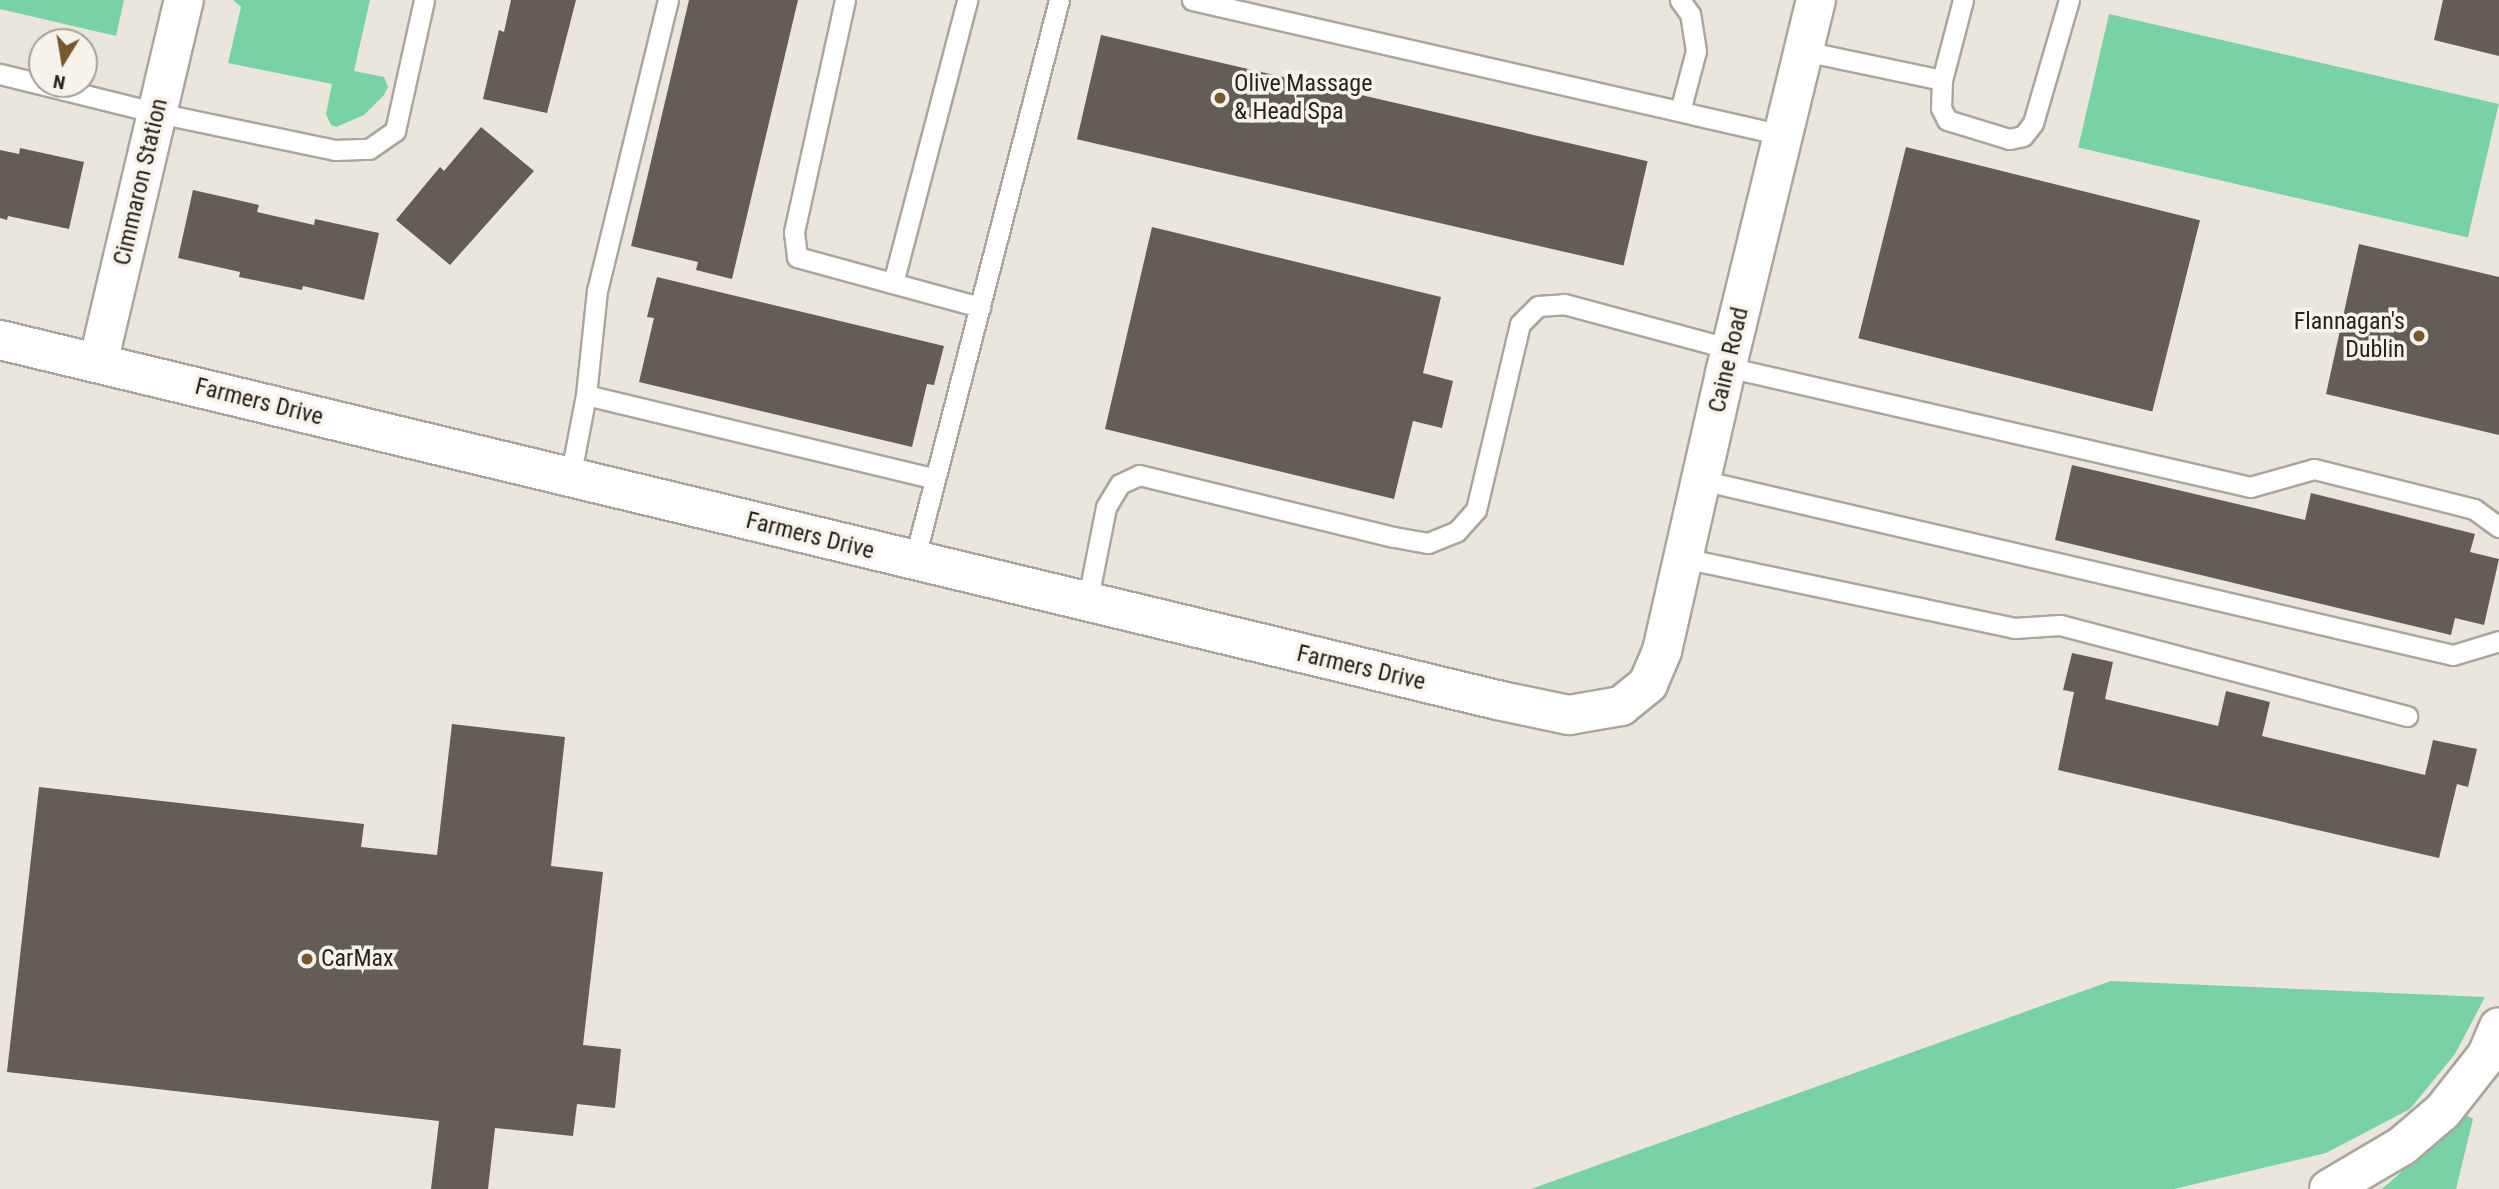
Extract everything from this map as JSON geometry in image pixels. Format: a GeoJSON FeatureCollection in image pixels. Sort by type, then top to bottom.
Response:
{"type":"FeatureCollection","features":[{"type":"Feature","properties":{"kind":"main road","name":"Cimmaron Station"},"geometry":{"type":"LineString","coordinates":[[98,363],[184,0]]}},
{"type":"Feature","properties":{"kind":"main road","name":"Caine Road"},"geometry":{"type":"LineString","coordinates":[[1621,706],[1648,684],[1658,662],[1816,0]]}},
{"type":"Feature","properties":{"kind":"main road","name":"Farmers Drive"},"geometry":{"type":"LineString","coordinates":[[0,340],[1087,603],[1569,715],[1621,706]]}},
{"type":"Feature","properties":{"kind":"main road"},"geometry":{"type":"LineString","coordinates":[[2329,1189],[2402,1146],[2443,1111],[2487,1055],[2499,1027]]}},
{"type":"Feature","properties":{"kind":"lane"},"geometry":{"type":"LineString","coordinates":[[0,74],[158,113],[335,150],[369,149],[395,131],[424,0]]}},
{"type":"Feature","properties":{"kind":"lane"},"geometry":{"type":"LineString","coordinates":[[570,478],[586,395],[597,291],[668,0]]}},
{"type":"Feature","properties":{"kind":"lane"},"geometry":{"type":"LineString","coordinates":[[845,0],[794,232],[797,257],[980,307]]}},
{"type":"Feature","properties":{"kind":"lane"},"geometry":{"type":"LineString","coordinates":[[894,283],[967,0]]}},
{"type":"Feature","properties":{"kind":"lane"},"geometry":{"type":"LineString","coordinates":[[914,561],[1059,0]]}},
{"type":"Feature","properties":{"kind":"lane"},"geometry":{"type":"LineString","coordinates":[[1192,0],[1783,135]]}},
{"type":"Feature","properties":{"kind":"lane"},"geometry":{"type":"LineString","coordinates":[[1679,111],[1696,51],[1690,13],[1681,0]]}},
{"type":"Feature","properties":{"kind":"lane"},"geometry":{"type":"LineString","coordinates":[[1963,0],[1942,80],[1941,108],[1947,120],[2009,139],[2022,136],[2033,123],[2069,0]]}},
{"type":"Feature","properties":{"kind":"lane"},"geometry":{"type":"LineString","coordinates":[[1804,51],[1942,80]]}},
{"type":"Feature","properties":{"kind":"lane"},"geometry":{"type":"LineString","coordinates":[[1087,603],[1106,507],[1120,484],[1139,475],[1428,543],[1457,531],[1476,510],[1520,324],[1538,306],[1564,304],[1729,358],[2250,487],[2314,468],[2474,509],[2499,527]]}},
{"type":"Feature","properties":{"kind":"lane"},"geometry":{"type":"LineString","coordinates":[[586,395],[936,479]]}},
{"type":"Feature","properties":{"kind":"lane"},"geometry":{"type":"LineString","coordinates":[[1701,480],[2453,655],[2499,641]]}},
{"type":"Feature","properties":{"kind":"lane"},"geometry":{"type":"LineString","coordinates":[[1683,558],[2014,628],[2060,625],[2407,716]]}},
{"type":"Feature","properties":{"kind":"green space"},"geometry":{"type":"Polygon","coordinates":[[[0,0],[124,0],[116,36],[98,32],[98,28],[82,28],[0,9],[0,0]]]}},
{"type":"Feature","properties":{"kind":"green space"},"geometry":{"type":"Polygon","coordinates":[[[233,0],[370,0],[354,71],[384,77],[388,87],[384,95],[364,115],[336,127],[331,125],[326,114],[332,84],[228,63],[241,7],[233,0]]]}},
{"type":"Feature","properties":{"kind":"green space"},"geometry":{"type":"Polygon","coordinates":[[[2109,14],[2499,104],[2468,237],[2078,147],[2109,14]]]}},
{"type":"Feature","properties":{"kind":"green space"},"geometry":{"type":"Polygon","coordinates":[[[2111,981],[2485,997],[2455,1054],[2410,1109],[2326,1153],[2174,1189],[1531,1189],[2111,981]]]}},
{"type":"Feature","properties":{"kind":"green space"},"geometry":{"type":"Polygon","coordinates":[[[2466,1115],[2473,1119],[2456,1189],[2382,1189],[2466,1115]]]}},
{"type":"Feature","properties":{"kind":"building"},"geometry":{"type":"Polygon","coordinates":[[[511,0],[576,0],[547,113],[483,99],[499,30],[504,32],[511,0]]]}},
{"type":"Feature","properties":{"kind":"building"},"geometry":{"type":"Polygon","coordinates":[[[689,0],[798,0],[732,279],[696,270],[698,262],[631,246],[689,0]]]}},
{"type":"Feature","properties":{"kind":"building"},"geometry":{"type":"Polygon","coordinates":[[[2443,0],[2499,0],[2499,56],[2434,40],[2443,0]]]}},
{"type":"Feature","properties":{"kind":"building"},"geometry":{"type":"Polygon","coordinates":[[[1101,35],[1648,161],[1624,265],[1077,139],[1101,35]]]}},
{"type":"Feature","properties":{"kind":"building"},"geometry":{"type":"Polygon","coordinates":[[[481,127],[534,171],[450,265],[396,220],[440,167],[444,171],[481,127]]]}},
{"type":"Feature","properties":{"kind":"building"},"geometry":{"type":"Polygon","coordinates":[[[1906,147],[2200,220],[2152,411],[1858,338],[1906,147]]]}},
{"type":"Feature","properties":{"kind":"building"},"geometry":{"type":"Polygon","coordinates":[[[20,148],[84,162],[69,229],[8,216],[7,220],[0,218],[0,150],[19,154],[20,148]]]}},
{"type":"Feature","properties":{"kind":"building"},"geometry":{"type":"Polygon","coordinates":[[[193,190],[259,205],[257,212],[314,225],[315,219],[379,233],[364,300],[303,286],[302,290],[239,277],[240,272],[178,258],[193,190]]]}},
{"type":"Feature","properties":{"kind":"building"},"geometry":{"type":"Polygon","coordinates":[[[1152,227],[1441,297],[1423,373],[1453,381],[1442,428],[1413,421],[1394,499],[1105,429],[1152,227]]]}},
{"type":"Feature","properties":{"kind":"building","name":"Flannagan's Dublin"},"geometry":{"type":"Polygon","coordinates":[[[2359,244],[2499,277],[2499,435],[2326,394],[2359,244]]]}},
{"type":"Feature","properties":{"kind":"building"},"geometry":{"type":"Polygon","coordinates":[[[657,277],[944,346],[934,385],[927,384],[912,447],[639,382],[654,318],[647,317],[657,277]]]}},
{"type":"Feature","properties":{"kind":"building"},"geometry":{"type":"Polygon","coordinates":[[[2072,465],[2305,520],[2311,493],[2475,534],[2470,552],[2499,559],[2484,625],[2455,618],[2451,635],[2055,540],[2072,465]]]}},
{"type":"Feature","properties":{"kind":"building"},"geometry":{"type":"Polygon","coordinates":[[[2072,653],[2113,662],[2105,699],[2218,726],[2226,691],[2270,702],[2262,736],[2425,775],[2433,740],[2477,749],[2468,787],[2457,784],[2439,858],[2058,770],[2074,692],[2063,690],[2072,653]]]}},
{"type":"Feature","properties":{"kind":"building","name":"CarMax"},"geometry":{"type":"Polygon","coordinates":[[[452,724],[565,737],[551,866],[603,872],[583,1045],[621,1049],[615,1108],[577,1104],[573,1136],[495,1128],[488,1189],[431,1189],[439,1121],[7,1072],[39,787],[364,824],[361,847],[437,855],[452,724]]]}},
{"type":"Feature","properties":{"kind":"place","name":"Olive Massage & Head Spa"},"geometry":{"type":"Point","coordinates":[1220,98]}},
{"type":"Feature","properties":{"kind":"place","name":"Flannagan's Dublin"},"geometry":{"type":"Point","coordinates":[2419,336]}},
{"type":"Feature","properties":{"kind":"place","name":"CarMax"},"geometry":{"type":"Point","coordinates":[307,959]}}]}
